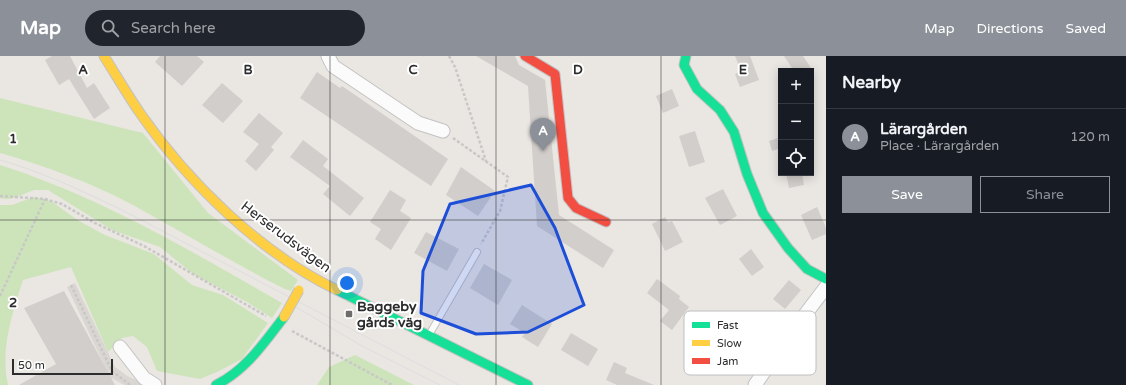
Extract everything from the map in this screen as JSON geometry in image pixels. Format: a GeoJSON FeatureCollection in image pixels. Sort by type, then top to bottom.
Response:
{"type":"FeatureCollection","features":[{"type":"Feature","properties":{"kind":"street","name":"Herserudsvägen"},"geometry":{"type":"LineString","coordinates":[[104,56],[145,120],[178,160],[227,210],[308,275],[372,309],[528,385]]}},
{"type":"Feature","properties":{"kind":"street"},"geometry":{"type":"LineString","coordinates":[[328,56],[333,66],[418,123],[443,131]]}},
{"type":"Feature","properties":{"kind":"street"},"geometry":{"type":"LineString","coordinates":[[524,56],[555,74],[568,198],[576,208],[606,222]]}},
{"type":"Feature","properties":{"kind":"street"},"geometry":{"type":"LineString","coordinates":[[686,56],[684,64],[697,89],[720,110],[734,132],[746,172],[763,213],[788,248],[807,268],[826,279]]}},
{"type":"Feature","properties":{"kind":"street"},"geometry":{"type":"LineString","coordinates":[[216,385],[225,382],[251,358],[281,320],[308,275]]}},
{"type":"Feature","properties":{"kind":"street"},"geometry":{"type":"LineString","coordinates":[[807,311],[826,287]]}},
{"type":"Feature","properties":{"kind":"street"},"geometry":{"type":"LineString","coordinates":[[120,347],[144,378],[155,385]]}},
{"type":"Feature","properties":{"kind":"street"},"geometry":{"type":"LineString","coordinates":[[755,385],[762,375]]}},
{"type":"Feature","properties":{"kind":"lane"},"geometry":{"type":"LineString","coordinates":[[428,336],[477,252]]}},
{"type":"Feature","properties":{"kind":"path"},"geometry":{"type":"LineString","coordinates":[[449,56],[455,67],[486,162]]}},
{"type":"Feature","properties":{"kind":"path"},"geometry":{"type":"LineString","coordinates":[[443,131],[508,177],[500,211],[477,252]]}},
{"type":"Feature","properties":{"kind":"path"},"geometry":{"type":"LineString","coordinates":[[0,196],[45,199],[62,204],[95,223],[144,246],[281,320],[392,385]]}},
{"type":"Feature","properties":{"kind":"path"},"geometry":{"type":"LineString","coordinates":[[0,296],[1,290],[45,199]]}},
{"type":"Feature","properties":{"kind":"path"},"geometry":{"type":"LineString","coordinates":[[71,285],[112,372],[130,385]]}},
{"type":"Feature","properties":{"kind":"highlighted area"},"geometry":{"type":"Polygon","coordinates":[[[531,185],[555,228],[584,305],[528,332],[476,334],[421,313],[423,271],[450,204],[531,185]]]}},
{"type":"Feature","properties":{"kind":"green space"},"geometry":{"type":"Polygon","coordinates":[[[0,98],[143,133],[208,213],[298,280],[291,291],[246,269],[133,205],[101,189],[0,153],[0,98]]]}},
{"type":"Feature","properties":{"kind":"green space"},"geometry":{"type":"Polygon","coordinates":[[[0,165],[74,193],[145,226],[282,303],[272,318],[247,302],[193,274],[160,247],[112,230],[48,190],[35,190],[9,199],[0,198],[0,165]]]}},
{"type":"Feature","properties":{"kind":"green space"},"geometry":{"type":"Polygon","coordinates":[[[34,197],[51,201],[79,221],[105,235],[154,254],[192,285],[223,295],[268,323],[242,359],[217,372],[200,379],[157,371],[147,347],[133,336],[122,338],[108,352],[71,267],[23,280],[11,319],[6,345],[5,359],[8,385],[0,385],[0,205],[12,205],[34,197]]]}},
{"type":"Feature","properties":{"kind":"green space"},"geometry":{"type":"Polygon","coordinates":[[[355,355],[414,385],[317,385],[329,367],[355,355]]]}},
{"type":"Feature","properties":{"kind":"shaded area"},"geometry":{"type":"Polygon","coordinates":[[[75,283],[115,367],[129,377],[149,385],[124,385],[110,377],[67,287],[75,283]]]}},
{"type":"Feature","properties":{"kind":"building"},"geometry":{"type":"Polygon","coordinates":[[[52,56],[70,56],[87,88],[94,83],[110,108],[94,119],[69,79],[59,85],[45,60],[52,56]]]}},
{"type":"Feature","properties":{"kind":"building"},"geometry":{"type":"Polygon","coordinates":[[[160,56],[197,56],[204,62],[182,86],[155,62],[160,56]]]}},
{"type":"Feature","properties":{"kind":"building"},"geometry":{"type":"Polygon","coordinates":[[[476,56],[515,56],[519,65],[545,80],[559,215],[614,250],[603,268],[537,226],[528,86],[476,56]]]}},
{"type":"Feature","properties":{"kind":"building"},"geometry":{"type":"Polygon","coordinates":[[[735,56],[750,56],[759,80],[740,87],[735,74],[741,71],[735,56]]]}},
{"type":"Feature","properties":{"kind":"building"},"geometry":{"type":"Polygon","coordinates":[[[784,56],[803,56],[811,68],[792,68],[784,56]]]}},
{"type":"Feature","properties":{"kind":"building"},"geometry":{"type":"Polygon","coordinates":[[[317,72],[340,88],[342,86],[448,159],[431,186],[300,98],[317,72]]]}},
{"type":"Feature","properties":{"kind":"building"},"geometry":{"type":"Polygon","coordinates":[[[222,83],[243,101],[223,123],[202,105],[222,83]]]}},
{"type":"Feature","properties":{"kind":"building"},"geometry":{"type":"Polygon","coordinates":[[[672,89],[679,106],[663,113],[656,96],[672,89]]]}},
{"type":"Feature","properties":{"kind":"building"},"geometry":{"type":"Polygon","coordinates":[[[259,113],[283,133],[271,147],[274,150],[256,171],[245,161],[259,144],[243,132],[259,113]]]}},
{"type":"Feature","properties":{"kind":"building"},"geometry":{"type":"Polygon","coordinates":[[[695,131],[705,162],[689,167],[679,136],[695,131]]]}},
{"type":"Feature","properties":{"kind":"building"},"geometry":{"type":"Polygon","coordinates":[[[778,138],[778,149],[772,151],[769,141],[778,138]]]}},
{"type":"Feature","properties":{"kind":"building"},"geometry":{"type":"Polygon","coordinates":[[[303,140],[328,159],[323,166],[364,198],[350,216],[323,194],[330,186],[290,157],[303,140]]]}},
{"type":"Feature","properties":{"kind":"building"},"geometry":{"type":"Polygon","coordinates":[[[461,167],[495,191],[478,216],[446,195],[461,167]]]}},
{"type":"Feature","properties":{"kind":"building"},"geometry":{"type":"Polygon","coordinates":[[[787,176],[802,176],[804,185],[789,188],[787,176]]]}},
{"type":"Feature","properties":{"kind":"building"},"geometry":{"type":"Polygon","coordinates":[[[723,189],[737,216],[720,225],[705,198],[723,189]]]}},
{"type":"Feature","properties":{"kind":"building"},"geometry":{"type":"Polygon","coordinates":[[[390,190],[406,200],[400,211],[411,218],[391,250],[375,239],[381,229],[370,222],[390,190]]]}},
{"type":"Feature","properties":{"kind":"building"},"geometry":{"type":"Polygon","coordinates":[[[817,207],[826,228],[826,234],[812,240],[801,215],[817,207]]]}},
{"type":"Feature","properties":{"kind":"building"},"geometry":{"type":"Polygon","coordinates":[[[665,217],[668,222],[672,221],[683,242],[665,251],[652,224],[665,217]]]}},
{"type":"Feature","properties":{"kind":"building"},"geometry":{"type":"Polygon","coordinates":[[[426,232],[459,249],[447,271],[414,253],[426,232]]]}},
{"type":"Feature","properties":{"kind":"building"},"geometry":{"type":"Polygon","coordinates":[[[751,249],[764,267],[752,276],[739,259],[751,249]]]}},
{"type":"Feature","properties":{"kind":"building"},"geometry":{"type":"Polygon","coordinates":[[[484,264],[512,280],[498,305],[470,288],[484,264]]]}},
{"type":"Feature","properties":{"kind":"building"},"geometry":{"type":"Polygon","coordinates":[[[657,279],[680,296],[679,299],[689,307],[686,311],[684,311],[684,314],[672,330],[660,321],[669,310],[647,293],[657,279]]]}},
{"type":"Feature","properties":{"kind":"building"},"geometry":{"type":"Polygon","coordinates":[[[789,280],[801,290],[785,309],[773,299],[789,280]]]}},
{"type":"Feature","properties":{"kind":"building"},"geometry":{"type":"Polygon","coordinates":[[[64,291],[115,385],[19,385],[56,364],[24,308],[64,291]]]}},
{"type":"Feature","properties":{"kind":"building"},"geometry":{"type":"Polygon","coordinates":[[[522,305],[552,324],[538,347],[522,337],[525,333],[510,324],[522,305]]]}},
{"type":"Feature","properties":{"kind":"building"},"geometry":{"type":"Polygon","coordinates":[[[571,333],[598,349],[588,366],[561,350],[571,333]]]}},
{"type":"Feature","properties":{"kind":"building"},"geometry":{"type":"Polygon","coordinates":[[[614,362],[627,368],[625,373],[654,385],[617,385],[606,380],[614,362]]]}},
{"type":"Feature","properties":{"kind":"tram line"},"geometry":{"type":"LineString","coordinates":[[0,160],[47,176],[122,210],[459,385]]}},
{"type":"Feature","properties":{"kind":"tram line"},"geometry":{"type":"LineString","coordinates":[[291,304],[362,346],[440,385]]}},
{"type":"Feature","properties":{"kind":"traffic: fast"},"geometry":{"type":"LineString","coordinates":[[686,56],[684,65],[697,89],[720,110],[734,132],[747,174],[763,213],[788,248],[807,269],[826,279]]}},
{"type":"Feature","properties":{"kind":"traffic: fast"},"geometry":{"type":"LineString","coordinates":[[337,290],[528,385]]}},
{"type":"Feature","properties":{"kind":"traffic: fast"},"geometry":{"type":"LineString","coordinates":[[216,385],[227,379],[245,364],[262,346],[284,317]]}},
{"type":"Feature","properties":{"kind":"traffic: slow"},"geometry":{"type":"LineString","coordinates":[[104,56],[135,106],[159,139],[203,190],[253,236],[308,275],[337,290]]}},
{"type":"Feature","properties":{"kind":"traffic: slow"},"geometry":{"type":"LineString","coordinates":[[284,317],[299,290]]}},
{"type":"Feature","properties":{"kind":"traffic: jam"},"geometry":{"type":"LineString","coordinates":[[525,56],[555,74],[568,198],[576,208],[606,222]]}},
{"type":"Feature","properties":{"kind":"place","name":"Lärargården"},"geometry":{"type":"Point","coordinates":[543,151]}},
{"type":"Feature","properties":{"kind":"place","name":"Baggeby gårds väg"},"geometry":{"type":"Point","coordinates":[349,314]}}]}
